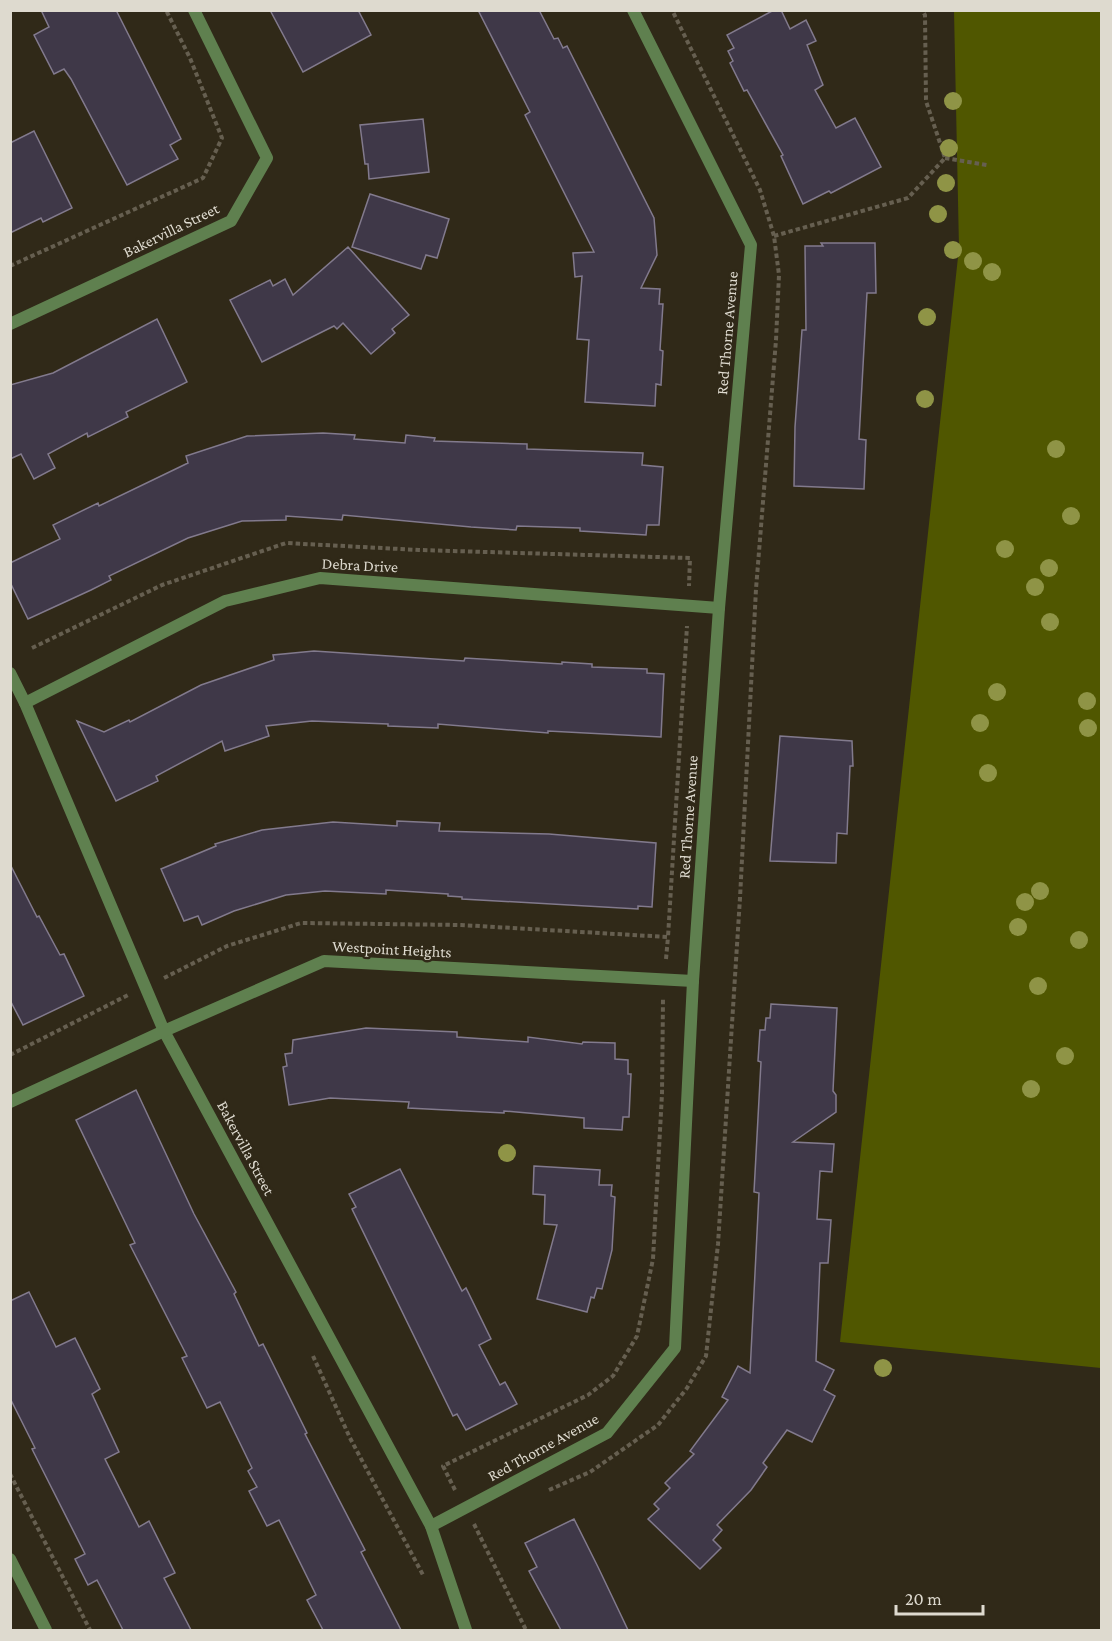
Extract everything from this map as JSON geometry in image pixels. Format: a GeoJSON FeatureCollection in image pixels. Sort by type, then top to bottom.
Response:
{"type":"FeatureCollection","features":[{"type":"Feature","properties":{"kind":"street","name":"Bakervilla Street"},"geometry":{"type":"LineString","coordinates":[[10,324],[231,221],[267,158],[194,10]]}},
{"type":"Feature","properties":{"kind":"street","name":"Red Thorne Avenue"},"geometry":{"type":"LineString","coordinates":[[431,1526],[607,1433],[675,1348],[693,981],[719,608],[751,245],[633,10]]}},
{"type":"Feature","properties":{"kind":"street","name":"Debra Drive"},"geometry":{"type":"LineString","coordinates":[[25,703],[225,602],[320,578],[719,608]]}},
{"type":"Feature","properties":{"kind":"street","name":"Bakervilla Street"},"geometry":{"type":"LineString","coordinates":[[10,673],[25,703],[164,1031],[431,1526],[466,1630]]}},
{"type":"Feature","properties":{"kind":"street","name":"Westpoint Heights"},"geometry":{"type":"LineString","coordinates":[[10,1102],[164,1031],[324,962],[693,981]]}},
{"type":"Feature","properties":{"kind":"street"},"geometry":{"type":"LineString","coordinates":[[10,1559],[46,1630]]}},
{"type":"Feature","properties":{"kind":"path"},"geometry":{"type":"LineString","coordinates":[[10,266],[203,178],[222,138],[190,58],[166,10]]}},
{"type":"Feature","properties":{"kind":"path"},"geometry":{"type":"LineString","coordinates":[[922,10],[925,15],[926,101],[945,158]]}},
{"type":"Feature","properties":{"kind":"path"},"geometry":{"type":"LineString","coordinates":[[945,158],[987,165]]}},
{"type":"Feature","properties":{"kind":"path"},"geometry":{"type":"LineString","coordinates":[[774,236],[908,198],[945,158]]}},
{"type":"Feature","properties":{"kind":"path"},"geometry":{"type":"LineString","coordinates":[[32,648],[162,585],[286,543],[690,558],[688,590]]}},
{"type":"Feature","properties":{"kind":"path"},"geometry":{"type":"LineString","coordinates":[[163,978],[227,946],[301,923],[461,925],[668,937],[687,623]]}},
{"type":"Feature","properties":{"kind":"path"},"geometry":{"type":"LineString","coordinates":[[10,1055],[130,994]]}},
{"type":"Feature","properties":{"kind":"path"},"geometry":{"type":"LineString","coordinates":[[10,1474],[90,1630]]}},
{"type":"Feature","properties":{"kind":"path"},"geometry":{"type":"LineString","coordinates":[[472,1521],[526,1630]]}},
{"type":"Feature","properties":{"kind":"green space"},"geometry":{"type":"Polygon","coordinates":[[[954,11],[1101,11],[1101,1368],[840,1342],[959,248],[954,11]]]}},
{"type":"Feature","properties":{"kind":"building"},"geometry":{"type":"Polygon","coordinates":[[[41,10],[116,10],[181,139],[170,145],[178,159],[127,185],[71,79],[64,69],[54,74],[34,35],[49,27],[41,10]]]}},
{"type":"Feature","properties":{"kind":"building"},"geometry":{"type":"Polygon","coordinates":[[[270,10],[358,10],[371,35],[303,72],[270,10]]]}},
{"type":"Feature","properties":{"kind":"building"},"geometry":{"type":"Polygon","coordinates":[[[478,10],[539,10],[554,39],[558,38],[563,48],[567,46],[654,218],[657,255],[641,288],[660,289],[659,304],[663,304],[660,350],[663,351],[661,385],[656,384],[655,406],[585,402],[589,340],[577,339],[582,276],[575,277],[573,253],[594,252],[525,115],[530,112],[478,10]]]}},
{"type":"Feature","properties":{"kind":"building"},"geometry":{"type":"Polygon","coordinates":[[[774,10],[781,10],[790,29],[806,20],[816,41],[807,45],[823,85],[815,90],[836,128],[855,118],[881,167],[831,193],[829,191],[803,204],[781,156],[783,155],[747,90],[744,91],[730,63],[733,61],[728,51],[734,48],[727,35],[774,10]]]}},
{"type":"Feature","properties":{"kind":"building"},"geometry":{"type":"Polygon","coordinates":[[[423,119],[429,172],[369,179],[360,125],[423,119]]]}},
{"type":"Feature","properties":{"kind":"building"},"geometry":{"type":"Polygon","coordinates":[[[34,131],[72,208],[43,222],[41,218],[10,233],[10,143],[34,131]]]}},
{"type":"Feature","properties":{"kind":"building"},"geometry":{"type":"Polygon","coordinates":[[[370,194],[449,219],[437,258],[426,255],[421,269],[352,247],[370,194]]]}},
{"type":"Feature","properties":{"kind":"building"},"geometry":{"type":"Polygon","coordinates":[[[821,243],[875,243],[876,293],[867,293],[859,439],[866,440],[864,489],[794,486],[795,427],[802,330],[806,330],[805,246],[823,246],[821,243]]]}},
{"type":"Feature","properties":{"kind":"building"},"geometry":{"type":"Polygon","coordinates":[[[348,247],[409,315],[392,329],[395,333],[371,354],[343,323],[337,329],[334,326],[262,362],[230,300],[270,280],[273,286],[285,279],[293,295],[348,247]]]}},
{"type":"Feature","properties":{"kind":"building"},"geometry":{"type":"Polygon","coordinates":[[[157,319],[187,382],[126,412],[128,417],[88,437],[87,433],[48,454],[55,468],[34,479],[21,454],[10,459],[10,385],[53,373],[157,319]]]}},
{"type":"Feature","properties":{"kind":"building"},"geometry":{"type":"Polygon","coordinates":[[[323,433],[355,435],[354,439],[405,443],[406,435],[435,438],[434,441],[527,444],[527,449],[643,453],[642,465],[663,467],[659,525],[647,525],[646,535],[580,531],[580,528],[517,526],[516,530],[343,515],[342,520],[286,516],[286,520],[242,521],[188,538],[109,576],[111,580],[28,619],[10,582],[10,563],[60,539],[53,525],[98,503],[99,506],[188,463],[186,456],[247,436],[323,433]]]}},
{"type":"Feature","properties":{"kind":"building"},"geometry":{"type":"Polygon","coordinates":[[[314,651],[464,661],[465,658],[562,664],[562,662],[592,664],[592,667],[647,669],[647,673],[664,674],[661,737],[548,731],[548,733],[438,724],[438,728],[312,721],[266,726],[269,736],[225,751],[222,741],[156,776],[158,781],[116,801],[77,721],[104,732],[129,720],[130,722],[201,685],[274,660],[273,655],[314,651]]]}},
{"type":"Feature","properties":{"kind":"building"},"geometry":{"type":"Polygon","coordinates":[[[780,736],[852,741],[853,766],[850,766],[847,834],[837,833],[836,863],[770,861],[780,736]]]}},
{"type":"Feature","properties":{"kind":"building"},"geometry":{"type":"Polygon","coordinates":[[[397,821],[440,823],[439,831],[549,834],[656,843],[652,907],[638,906],[638,909],[462,899],[462,897],[448,896],[448,894],[386,890],[386,894],[325,891],[286,895],[234,911],[202,925],[198,916],[184,921],[161,869],[216,846],[215,844],[262,830],[333,822],[397,826],[397,821]]]}},
{"type":"Feature","properties":{"kind":"building"},"geometry":{"type":"Polygon","coordinates":[[[10,864],[37,917],[39,916],[60,955],[64,954],[84,996],[23,1025],[10,1000],[10,864]]]}},
{"type":"Feature","properties":{"kind":"building"},"geometry":{"type":"Polygon","coordinates":[[[771,1004],[837,1008],[833,1091],[836,1095],[836,1112],[793,1142],[834,1144],[832,1172],[820,1171],[817,1219],[831,1220],[828,1263],[820,1263],[816,1361],[834,1370],[824,1390],[835,1396],[812,1442],[787,1430],[763,1463],[767,1467],[751,1490],[717,1525],[722,1530],[713,1540],[721,1548],[700,1569],[648,1519],[659,1509],[654,1504],[670,1488],[665,1483],[694,1454],[690,1451],[728,1400],[722,1397],[738,1366],[750,1373],[759,1193],[754,1192],[761,1062],[758,1061],[760,1030],[765,1030],[766,1018],[770,1018],[771,1004]]]}},
{"type":"Feature","properties":{"kind":"building"},"geometry":{"type":"Polygon","coordinates":[[[366,1028],[457,1032],[457,1037],[528,1042],[528,1037],[582,1044],[583,1042],[615,1043],[615,1059],[628,1060],[628,1074],[631,1074],[629,1117],[623,1117],[622,1130],[584,1128],[584,1118],[504,1111],[504,1113],[408,1108],[409,1102],[330,1098],[289,1105],[283,1067],[287,1066],[285,1054],[292,1053],[293,1040],[366,1028]]]}},
{"type":"Feature","properties":{"kind":"building"},"geometry":{"type":"Polygon","coordinates":[[[136,1090],[194,1214],[236,1292],[234,1294],[259,1346],[263,1344],[307,1433],[305,1434],[365,1550],[361,1552],[401,1630],[323,1630],[307,1600],[316,1595],[279,1520],[267,1526],[249,1491],[257,1487],[248,1471],[252,1468],[220,1402],[207,1408],[182,1358],[187,1356],[130,1245],[135,1243],[76,1120],[136,1090]]]}},
{"type":"Feature","properties":{"kind":"building"},"geometry":{"type":"Polygon","coordinates":[[[534,1166],[600,1170],[599,1185],[612,1185],[611,1196],[615,1197],[612,1250],[602,1289],[597,1288],[594,1298],[591,1297],[587,1312],[537,1299],[557,1225],[544,1224],[545,1195],[533,1194],[534,1166]]]}},
{"type":"Feature","properties":{"kind":"building"},"geometry":{"type":"Polygon","coordinates":[[[400,1169],[462,1291],[466,1288],[491,1339],[479,1345],[500,1385],[505,1382],[517,1404],[466,1430],[457,1414],[453,1416],[352,1209],[356,1207],[349,1194],[400,1169]]]}},
{"type":"Feature","properties":{"kind":"building"},"geometry":{"type":"Polygon","coordinates":[[[29,1292],[56,1347],[75,1338],[100,1389],[92,1394],[119,1452],[105,1459],[139,1527],[149,1521],[175,1573],[164,1578],[191,1630],[123,1630],[97,1580],[88,1585],[75,1559],[85,1554],[32,1449],[35,1448],[10,1398],[10,1301],[29,1292]]]}},
{"type":"Feature","properties":{"kind":"building"},"geometry":{"type":"Polygon","coordinates":[[[574,1519],[628,1630],[561,1630],[529,1571],[537,1567],[525,1543],[574,1519]]]}}]}
